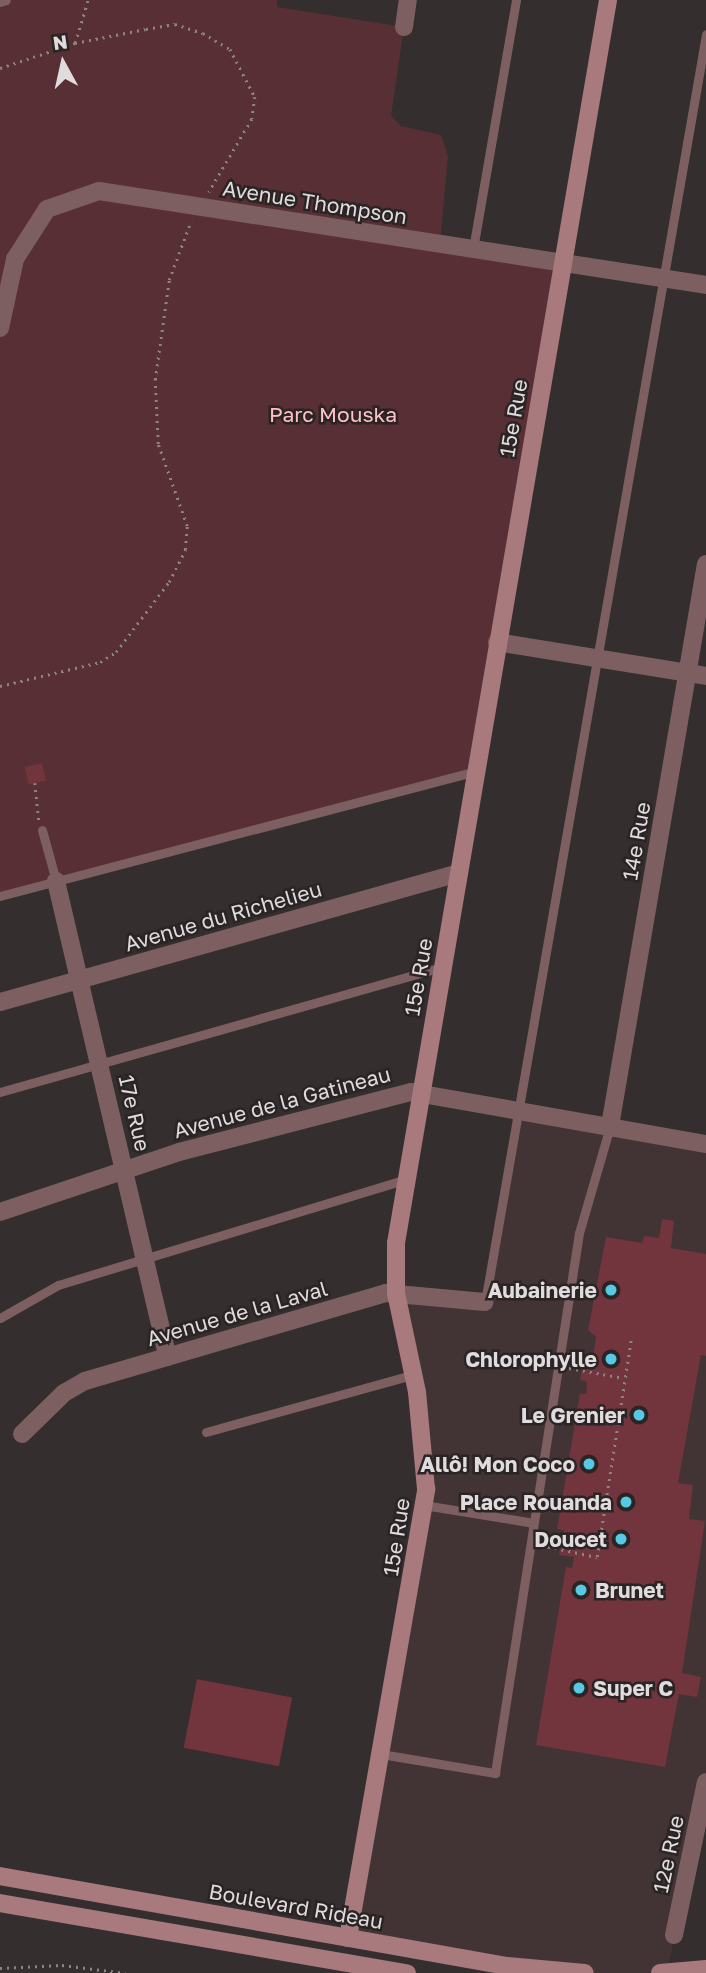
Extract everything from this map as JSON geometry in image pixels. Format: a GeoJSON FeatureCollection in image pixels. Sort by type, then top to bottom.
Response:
{"type":"FeatureCollection","features":[{"type":"Feature","properties":{"kind":"street"},"geometry":{"type":"LineString","coordinates":[[404,27],[408,0]]}},
{"type":"Feature","properties":{"kind":"street","name":"15e Rue"},"geometry":{"type":"LineString","coordinates":[[344,1968],[424,1505],[426,1462],[396,1293],[396,1243],[608,0]]}},
{"type":"Feature","properties":{"kind":"street","name":"Avenue Thompson"},"geometry":{"type":"LineString","coordinates":[[0,328],[15,259],[47,209],[99,191],[473,251],[564,260],[706,285]]}},
{"type":"Feature","properties":{"kind":"street","name":"14e Rue"},"geometry":{"type":"LineString","coordinates":[[610,1126],[706,564]]}},
{"type":"Feature","properties":{"kind":"street"},"geometry":{"type":"LineString","coordinates":[[497,642],[706,676]]}},
{"type":"Feature","properties":{"kind":"street","name":"Avenue du Richelieu"},"geometry":{"type":"LineString","coordinates":[[0,1002],[459,873]]}},
{"type":"Feature","properties":{"kind":"street","name":"17e Rue"},"geometry":{"type":"LineString","coordinates":[[56,881],[77,980],[125,1171],[141,1259],[167,1357]]}},
{"type":"Feature","properties":{"kind":"street","name":"Avenue de la Gatineau"},"geometry":{"type":"LineString","coordinates":[[0,1212],[125,1171],[319,1113],[422,1092],[519,1107],[706,1144]]}},
{"type":"Feature","properties":{"kind":"street","name":"Avenue de la Laval"},"geometry":{"type":"LineString","coordinates":[[22,1434],[64,1393],[85,1381],[167,1357],[396,1293],[485,1301]]}},
{"type":"Feature","properties":{"kind":"street","name":"12e Rue"},"geometry":{"type":"LineString","coordinates":[[674,1935],[706,1782]]}},
{"type":"Feature","properties":{"kind":"street","name":"Boulevard Rideau"},"geometry":{"type":"LineString","coordinates":[[0,1876],[348,1938],[585,1973]]}},
{"type":"Feature","properties":{"kind":"street"},"geometry":{"type":"LineString","coordinates":[[0,1903],[344,1968],[407,1973]]}},
{"type":"Feature","properties":{"kind":"street"},"geometry":{"type":"LineString","coordinates":[[660,1973],[706,1969]]}},
{"type":"Feature","properties":{"kind":"lane"},"geometry":{"type":"LineString","coordinates":[[0,2],[6,0]]}},
{"type":"Feature","properties":{"kind":"lane"},"geometry":{"type":"LineString","coordinates":[[473,251],[516,0]]}},
{"type":"Feature","properties":{"kind":"lane"},"geometry":{"type":"LineString","coordinates":[[485,1301],[706,34]]}},
{"type":"Feature","properties":{"kind":"lane"},"geometry":{"type":"LineString","coordinates":[[0,896],[475,771]]}},
{"type":"Feature","properties":{"kind":"lane"},"geometry":{"type":"LineString","coordinates":[[42,830],[56,881]]}},
{"type":"Feature","properties":{"kind":"lane"},"geometry":{"type":"LineString","coordinates":[[0,1092],[443,967]]}},
{"type":"Feature","properties":{"kind":"lane"},"geometry":{"type":"LineString","coordinates":[[381,1754],[495,1773],[579,1233],[610,1126]]}},
{"type":"Feature","properties":{"kind":"lane"},"geometry":{"type":"LineString","coordinates":[[0,1318],[58,1285],[407,1179]]}},
{"type":"Feature","properties":{"kind":"lane"},"geometry":{"type":"LineString","coordinates":[[206,1432],[412,1375]]}},
{"type":"Feature","properties":{"kind":"lane"},"geometry":{"type":"LineString","coordinates":[[424,1505],[534,1523]]}},
{"type":"Feature","properties":{"kind":"path"},"geometry":{"type":"LineString","coordinates":[[75,43],[88,0]]}},
{"type":"Feature","properties":{"kind":"path"},"geometry":{"type":"LineString","coordinates":[[0,68],[75,43],[175,24],[230,49],[255,97],[252,119],[200,207],[169,280],[155,380],[158,444],[187,526],[185,550],[169,582],[116,652],[100,662],[0,686]]}},
{"type":"Feature","properties":{"kind":"path"},"geometry":{"type":"LineString","coordinates":[[36,783],[36,812]]}},
{"type":"Feature","properties":{"kind":"path"},"geometry":{"type":"LineString","coordinates":[[531,1543],[597,1557],[632,1341]]}},
{"type":"Feature","properties":{"kind":"path"},"geometry":{"type":"LineString","coordinates":[[560,1367],[624,1378]]}},
{"type":"Feature","properties":{"kind":"path"},"geometry":{"type":"LineString","coordinates":[[0,1968],[62,1965],[125,1973]]}},
{"type":"Feature","properties":{"kind":"shaded area","name":"Place Rouanda"},"geometry":{"type":"Polygon","coordinates":[[[518,1107],[706,1144],[706,1782],[667,1973],[585,1973],[348,1938],[426,1489],[397,1299],[485,1301],[518,1107]]]}},
{"type":"Feature","properties":{"kind":"green space","name":"Parc Mouska"},"geometry":{"type":"Polygon","coordinates":[[[277,0],[277,7],[404,27],[391,116],[401,126],[441,135],[448,156],[440,244],[564,260],[475,771],[0,896],[0,2],[277,0]]]}},
{"type":"Feature","properties":{"kind":"building"},"geometry":{"type":"Polygon","coordinates":[[[42,763],[46,781],[29,785],[24,767],[42,763]]]}},
{"type":"Feature","properties":{"kind":"building","name":"Place Rouanda"},"geometry":{"type":"Polygon","coordinates":[[[662,1219],[674,1221],[671,1248],[706,1254],[706,1356],[701,1355],[678,1483],[693,1485],[689,1519],[705,1521],[682,1673],[701,1677],[697,1697],[679,1694],[665,1767],[536,1745],[566,1567],[572,1568],[574,1557],[559,1555],[564,1530],[557,1529],[580,1394],[586,1394],[587,1382],[580,1380],[583,1363],[592,1364],[596,1337],[588,1330],[606,1237],[642,1243],[644,1236],[659,1238],[662,1219]]]}},
{"type":"Feature","properties":{"kind":"building"},"geometry":{"type":"Polygon","coordinates":[[[197,1679],[292,1698],[279,1766],[184,1748],[197,1679]]]}},
{"type":"Feature","properties":{"kind":"place","name":"Aubainerie"},"geometry":{"type":"Point","coordinates":[611,1290]}},
{"type":"Feature","properties":{"kind":"place","name":"Chlorophylle"},"geometry":{"type":"Point","coordinates":[611,1359]}},
{"type":"Feature","properties":{"kind":"place","name":"Le Grenier"},"geometry":{"type":"Point","coordinates":[639,1415]}},
{"type":"Feature","properties":{"kind":"place","name":"Allô! Mon Coco"},"geometry":{"type":"Point","coordinates":[589,1464]}},
{"type":"Feature","properties":{"kind":"place","name":"Place Rouanda"},"geometry":{"type":"Point","coordinates":[626,1502]}},
{"type":"Feature","properties":{"kind":"place","name":"Doucet"},"geometry":{"type":"Point","coordinates":[621,1539]}},
{"type":"Feature","properties":{"kind":"place","name":"Brunet"},"geometry":{"type":"Point","coordinates":[581,1590]}},
{"type":"Feature","properties":{"kind":"place","name":"Super C"},"geometry":{"type":"Point","coordinates":[579,1688]}}]}
